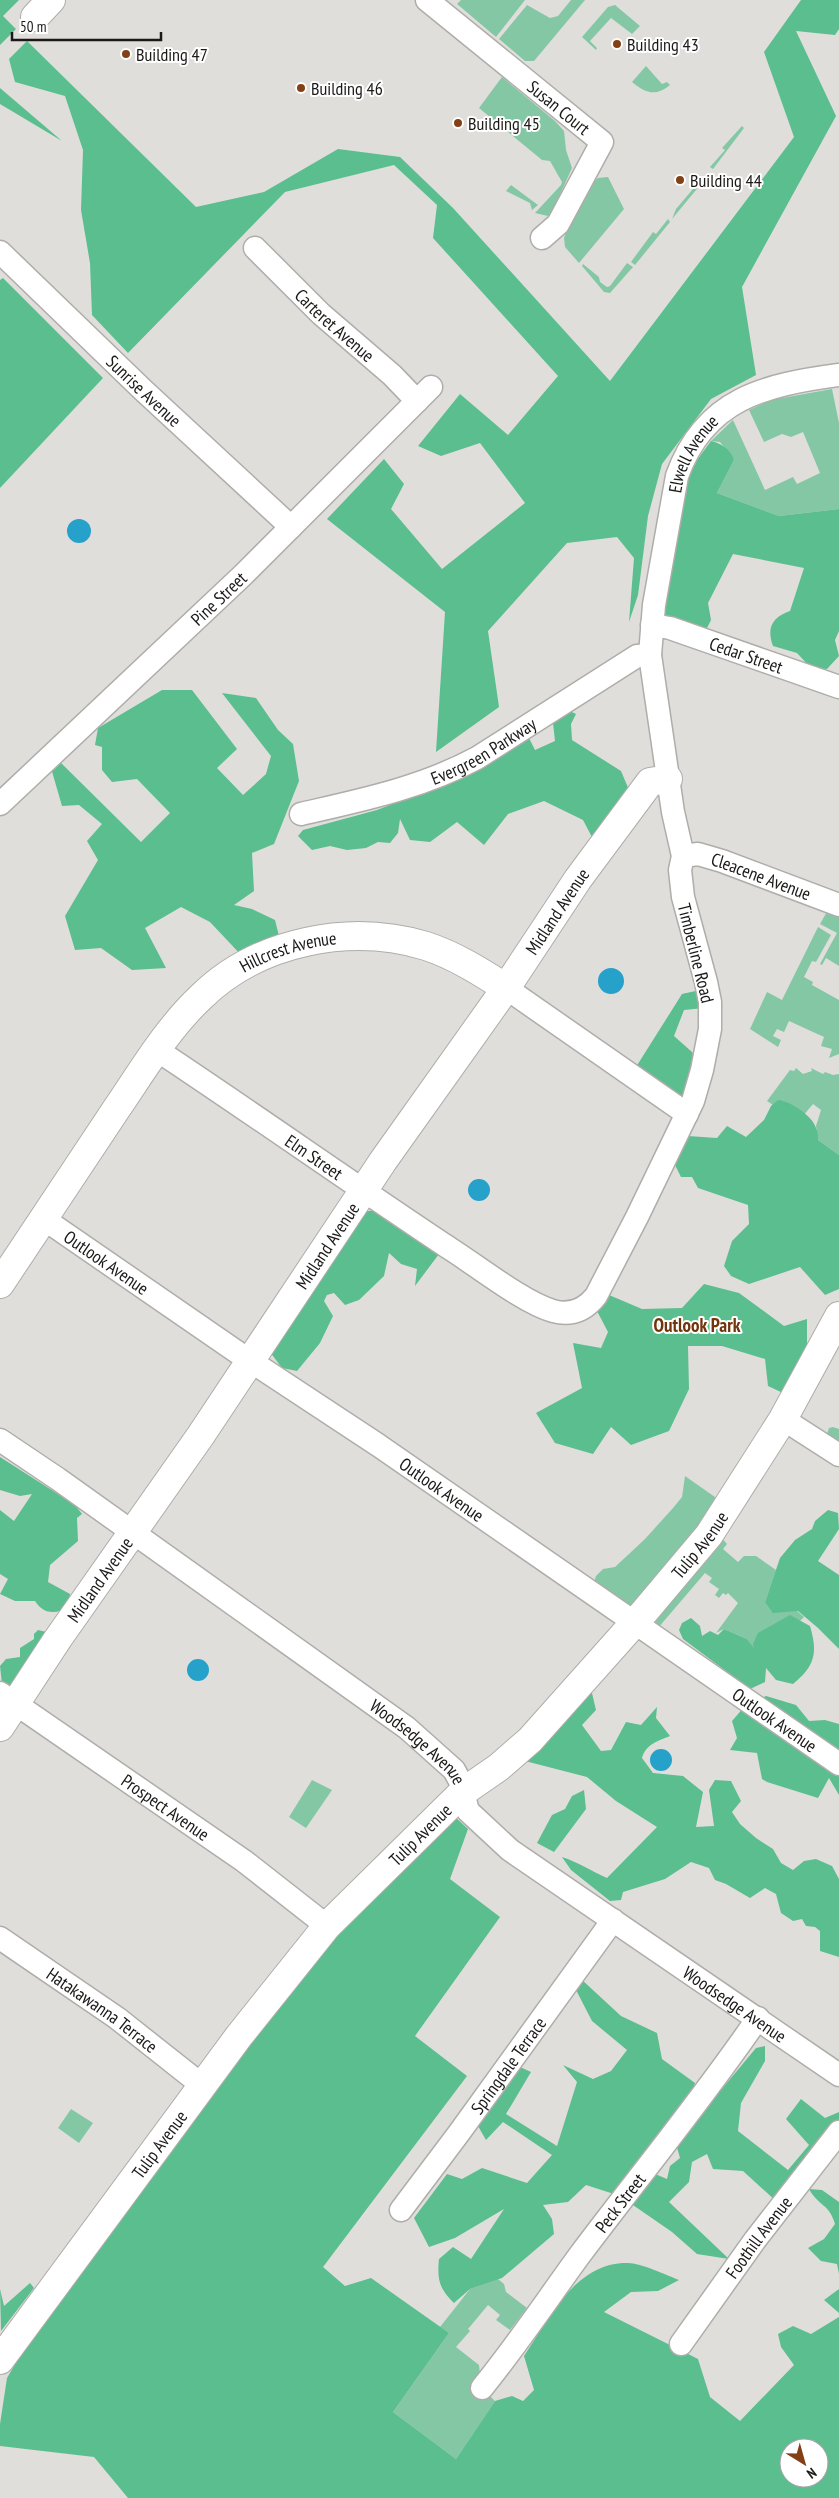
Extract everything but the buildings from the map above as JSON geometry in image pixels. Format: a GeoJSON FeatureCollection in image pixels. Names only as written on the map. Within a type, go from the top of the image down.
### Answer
{"type":"FeatureCollection","features":[{"type":"Feature","properties":{"kind":"street","name":"Susan Court"},"geometry":{"type":"LineString","coordinates":[[427,0],[602,142],[558,224],[542,238]]}},
{"type":"Feature","properties":{"kind":"street","name":"Carteret Avenue"},"geometry":{"type":"LineString","coordinates":[[255,248],[314,308],[392,375],[424,394]]}},
{"type":"Feature","properties":{"kind":"street","name":"Sunrise Avenue"},"geometry":{"type":"LineString","coordinates":[[0,252],[143,390],[291,527]]}},
{"type":"Feature","properties":{"kind":"street","name":"Elwell Avenue"},"geometry":{"type":"LineString","coordinates":[[652,625],[677,476],[682,462],[698,437],[724,410],[747,396],[772,386],[839,375]]}},
{"type":"Feature","properties":{"kind":"street","name":"Pine Street"},"geometry":{"type":"LineString","coordinates":[[0,804],[243,575],[424,394]]}},
{"type":"Feature","properties":{"kind":"street","name":"Timberline Road"},"geometry":{"type":"LineString","coordinates":[[577,1311],[587,1306],[596,1296],[687,1114],[702,1070],[709,1037],[710,1011],[705,977],[683,897],[680,870],[683,856],[668,779],[650,655],[652,625]]}},
{"type":"Feature","properties":{"kind":"street","name":"Cedar Street"},"geometry":{"type":"LineString","coordinates":[[652,625],[670,628],[839,687]]}},
{"type":"Feature","properties":{"kind":"street","name":"Evergreen Parkway"},"geometry":{"type":"LineString","coordinates":[[301,814],[401,790],[449,773],[477,758],[637,656],[650,655]]}},
{"type":"Feature","properties":{"kind":"street","name":"Midland Avenue"},"geometry":{"type":"LineString","coordinates":[[0,1727],[8,1698],[57,1640],[133,1533],[251,1361],[363,1191],[506,988],[553,915],[650,782],[668,779]]}},
{"type":"Feature","properties":{"kind":"street","name":"Cleacene Avenue"},"geometry":{"type":"LineString","coordinates":[[683,856],[698,854],[731,864],[839,905]]}},
{"type":"Feature","properties":{"kind":"street","name":"Hillcrest Avenue"},"geometry":{"type":"LineString","coordinates":[[0,1284],[181,1017],[214,985],[240,968],[268,954],[314,940],[365,937],[420,945],[462,962],[506,988],[687,1114]]}},
{"type":"Feature","properties":{"kind":"street","name":"Elm Street"},"geometry":{"type":"LineString","coordinates":[[157,1050],[301,1146],[363,1191],[542,1307],[564,1313],[577,1311]]}},
{"type":"Feature","properties":{"kind":"street","name":"Outlook Avenue"},"geometry":{"type":"LineString","coordinates":[[44,1219],[251,1361],[386,1450],[634,1624],[839,1764]]}},
{"type":"Feature","properties":{"kind":"street","name":"Tulip Avenue"},"geometry":{"type":"LineString","coordinates":[[0,2360],[239,2036],[328,1926],[463,1792],[499,1767],[530,1740],[634,1624],[709,1535],[783,1418],[839,1316]]}},
{"type":"Feature","properties":{"kind":"street"},"geometry":{"type":"LineString","coordinates":[[783,1418],[839,1455]]}},
{"type":"Feature","properties":{"kind":"street","name":"Woodsedge Avenue"},"geometry":{"type":"LineString","coordinates":[[0,1440],[407,1728],[454,1770],[468,1811],[497,1840],[839,2075]]}},
{"type":"Feature","properties":{"kind":"street","name":"Prospect Avenue"},"geometry":{"type":"LineString","coordinates":[[8,1698],[244,1861],[328,1926]]}},
{"type":"Feature","properties":{"kind":"street","name":"Springdale Terrace"},"geometry":{"type":"LineString","coordinates":[[401,2210],[460,2133],[614,1920]]}},
{"type":"Feature","properties":{"kind":"street","name":"Hatakawanna Terrace"},"geometry":{"type":"LineString","coordinates":[[0,1938],[117,2018],[203,2086]]}},
{"type":"Feature","properties":{"kind":"street","name":"Peck Street"},"geometry":{"type":"LineString","coordinates":[[482,2388],[507,2358],[579,2256],[718,2076],[758,2018]]}},
{"type":"Feature","properties":{"kind":"street","name":"Foothill Avenue"},"geometry":{"type":"LineString","coordinates":[[681,2344],[754,2240],[839,2132]]}},
{"type":"Feature","properties":{"kind":"green space"},"geometry":{"type":"Polygon","coordinates":[[[0,0],[19,0],[3,16],[16,29],[0,45],[0,0]]]}},
{"type":"Feature","properties":{"kind":"green space"},"geometry":{"type":"Polygon","coordinates":[[[461,0],[525,0],[496,37],[457,4],[461,0]]]}},
{"type":"Feature","properties":{"kind":"green space"},"geometry":{"type":"Polygon","coordinates":[[[571,0],[585,0],[534,61],[525,61],[499,39],[527,5],[550,18],[558,16],[571,0]]]}},
{"type":"Feature","properties":{"kind":"green space"},"geometry":{"type":"Polygon","coordinates":[[[801,0],[839,0],[839,29],[835,35],[796,31],[836,116],[742,287],[756,375],[711,399],[662,464],[648,516],[638,595],[629,622],[634,558],[617,537],[567,543],[488,631],[499,707],[436,752],[445,612],[327,519],[384,459],[404,484],[391,509],[442,569],[525,503],[480,443],[441,456],[418,446],[460,394],[508,435],[558,376],[433,238],[437,205],[394,165],[285,192],[128,353],[92,315],[90,263],[81,210],[83,150],[65,96],[15,82],[9,59],[27,41],[196,207],[264,192],[338,149],[400,157],[453,208],[610,381],[794,137],[764,52],[801,0]]]}},
{"type":"Feature","properties":{"kind":"green space"},"geometry":{"type":"Polygon","coordinates":[[[615,5],[640,26],[632,34],[611,18],[590,41],[597,48],[596,50],[582,37],[608,7],[615,5]]]}},
{"type":"Feature","properties":{"kind":"green space"},"geometry":{"type":"Polygon","coordinates":[[[646,66],[662,84],[667,82],[670,85],[660,91],[651,92],[641,89],[632,82],[646,66]]]}},
{"type":"Feature","properties":{"kind":"green space"},"geometry":{"type":"Polygon","coordinates":[[[502,77],[555,121],[564,131],[566,150],[572,168],[552,212],[548,216],[535,213],[562,182],[550,161],[542,160],[479,108],[502,77]]]}},
{"type":"Feature","properties":{"kind":"green space"},"geometry":{"type":"Polygon","coordinates":[[[0,88],[62,141],[0,104],[0,88]]]}},
{"type":"Feature","properties":{"kind":"green space"},"geometry":{"type":"Polygon","coordinates":[[[742,126],[744,128],[713,169],[710,167],[725,150],[722,148],[742,126]]]}},
{"type":"Feature","properties":{"kind":"green space"},"geometry":{"type":"Polygon","coordinates":[[[704,176],[706,178],[672,219],[676,209],[704,176]]]}},
{"type":"Feature","properties":{"kind":"green space"},"geometry":{"type":"Polygon","coordinates":[[[608,177],[624,209],[579,263],[565,247],[564,238],[570,222],[592,183],[598,178],[608,177]]]}},
{"type":"Feature","properties":{"kind":"green space"},"geometry":{"type":"Polygon","coordinates":[[[511,185],[538,205],[532,210],[530,203],[506,191],[511,185]]]}},
{"type":"Feature","properties":{"kind":"green space"},"geometry":{"type":"Polygon","coordinates":[[[668,219],[670,222],[635,265],[631,262],[653,232],[656,234],[668,219]]]}},
{"type":"Feature","properties":{"kind":"green space"},"geometry":{"type":"Polygon","coordinates":[[[627,263],[633,267],[610,293],[604,292],[582,266],[583,264],[599,277],[600,282],[607,287],[610,286],[627,263]]]}},
{"type":"Feature","properties":{"kind":"green space"},"geometry":{"type":"Polygon","coordinates":[[[3,278],[103,378],[0,488],[0,280],[3,278]]]}},
{"type":"Feature","properties":{"kind":"green space"},"geometry":{"type":"Polygon","coordinates":[[[832,389],[839,423],[839,509],[779,516],[717,493],[734,460],[720,442],[711,441],[733,420],[765,490],[793,477],[797,484],[820,473],[803,432],[791,437],[782,434],[764,442],[749,410],[771,400],[832,389]]]}},
{"type":"Feature","properties":{"kind":"green space"},"geometry":{"type":"Polygon","coordinates":[[[711,441],[725,448],[731,453],[734,460],[717,493],[779,516],[839,509],[839,631],[835,640],[839,656],[827,669],[811,668],[797,653],[773,646],[771,639],[772,624],[779,616],[790,611],[804,568],[733,554],[708,603],[711,620],[705,632],[661,618],[687,482],[697,460],[711,441]]]}},
{"type":"Feature","properties":{"kind":"green space"},"geometry":{"type":"Polygon","coordinates":[[[162,690],[192,690],[237,749],[217,768],[243,795],[266,774],[271,756],[222,693],[256,698],[278,730],[293,744],[299,781],[274,844],[252,853],[254,891],[234,905],[252,909],[275,920],[280,940],[243,957],[210,922],[181,907],[145,928],[166,968],[132,970],[101,948],[75,950],[65,916],[98,860],[87,841],[102,824],[79,805],[62,806],[51,768],[59,761],[141,842],[170,813],[137,779],[112,782],[102,770],[102,747],[95,745],[98,728],[162,690]]]}},
{"type":"Feature","properties":{"kind":"green space"},"geometry":{"type":"Polygon","coordinates":[[[570,711],[576,714],[571,724],[572,740],[621,771],[629,790],[594,841],[583,820],[544,801],[508,814],[484,845],[457,822],[430,842],[410,840],[400,819],[398,833],[390,843],[378,842],[366,848],[347,850],[330,846],[312,850],[298,836],[303,830],[377,810],[468,775],[529,738],[535,750],[555,741],[553,723],[570,711]]]}},
{"type":"Feature","properties":{"kind":"green space"},"geometry":{"type":"Polygon","coordinates":[[[829,908],[839,912],[839,966],[826,958],[822,965],[820,964],[837,933],[820,924],[829,908]]]}},
{"type":"Feature","properties":{"kind":"green space"},"geometry":{"type":"Polygon","coordinates":[[[818,927],[831,935],[816,962],[812,961],[804,977],[813,982],[812,985],[839,1000],[839,1054],[829,1058],[832,1049],[821,1046],[824,1037],[789,1021],[784,1032],[777,1029],[773,1036],[781,1040],[778,1047],[750,1029],[767,992],[782,1000],[818,927]]]}},
{"type":"Feature","properties":{"kind":"green space"},"geometry":{"type":"Polygon","coordinates":[[[700,990],[704,1008],[684,1010],[674,1036],[692,1052],[697,1063],[682,1100],[636,1067],[682,994],[700,990]]]}},
{"type":"Feature","properties":{"kind":"green space"},"geometry":{"type":"Polygon","coordinates":[[[796,1068],[803,1074],[812,1071],[811,1068],[823,1074],[825,1072],[833,1075],[839,1074],[839,1155],[818,1140],[816,1126],[821,1110],[813,1104],[798,1122],[767,1101],[790,1070],[794,1071],[796,1068]]]}},
{"type":"Feature","properties":{"kind":"green space"},"geometry":{"type":"Polygon","coordinates":[[[778,1100],[789,1103],[806,1114],[814,1123],[818,1140],[839,1155],[839,1289],[825,1295],[800,1267],[749,1284],[731,1276],[724,1266],[732,1241],[749,1224],[748,1205],[698,1188],[692,1177],[681,1177],[674,1163],[688,1136],[717,1138],[727,1126],[746,1137],[764,1120],[771,1106],[778,1100]]]}},
{"type":"Feature","properties":{"kind":"green space"},"geometry":{"type":"Polygon","coordinates":[[[375,1210],[439,1254],[415,1286],[417,1269],[401,1264],[389,1253],[384,1276],[359,1300],[345,1305],[334,1293],[327,1295],[324,1301],[333,1316],[320,1343],[297,1371],[282,1368],[270,1352],[363,1212],[375,1210]]]}},
{"type":"Feature","properties":{"kind":"green space"},"geometry":{"type":"Polygon","coordinates":[[[704,1284],[739,1293],[784,1326],[807,1319],[807,1359],[783,1393],[768,1386],[765,1359],[722,1346],[688,1346],[689,1389],[669,1431],[631,1445],[611,1427],[593,1454],[555,1443],[536,1413],[582,1388],[573,1343],[601,1348],[608,1332],[597,1311],[605,1304],[609,1295],[642,1309],[682,1308],[704,1284]]]}},
{"type":"Feature","properties":{"kind":"green space"},"geometry":{"type":"Polygon","coordinates":[[[829,1428],[839,1429],[839,1445],[827,1434],[829,1428]]]}},
{"type":"Feature","properties":{"kind":"green space"},"geometry":{"type":"Polygon","coordinates":[[[0,1457],[75,1505],[82,1514],[77,1518],[78,1541],[50,1565],[48,1582],[70,1594],[69,1609],[50,1612],[42,1609],[35,1601],[15,1601],[0,1594],[8,1579],[0,1574],[0,1510],[14,1521],[32,1494],[20,1496],[0,1490],[0,1457]]]}},
{"type":"Feature","properties":{"kind":"green space"},"geometry":{"type":"Polygon","coordinates":[[[685,1476],[722,1502],[636,1605],[628,1606],[594,1582],[596,1576],[603,1569],[615,1567],[645,1539],[673,1508],[682,1497],[685,1476]]]}},
{"type":"Feature","properties":{"kind":"green space"},"geometry":{"type":"Polygon","coordinates":[[[828,1510],[838,1513],[839,1529],[818,1561],[839,1575],[839,1649],[798,1611],[773,1613],[765,1602],[780,1558],[795,1540],[812,1529],[815,1521],[828,1510]]]}},
{"type":"Feature","properties":{"kind":"green space"},"geometry":{"type":"Polygon","coordinates":[[[720,1536],[727,1544],[723,1549],[738,1562],[744,1556],[756,1556],[776,1570],[765,1602],[797,1611],[804,1617],[800,1621],[789,1616],[755,1650],[747,1639],[724,1629],[716,1633],[738,1603],[728,1593],[726,1595],[723,1593],[719,1598],[715,1595],[719,1589],[709,1582],[712,1578],[705,1573],[658,1628],[654,1618],[720,1536]]]}},
{"type":"Feature","properties":{"kind":"green space"},"geometry":{"type":"Polygon","coordinates":[[[790,1615],[810,1626],[814,1644],[813,1658],[810,1665],[793,1684],[776,1680],[766,1668],[765,1682],[750,1689],[683,1639],[679,1630],[682,1623],[691,1618],[700,1626],[702,1636],[710,1631],[718,1635],[724,1629],[747,1639],[754,1648],[753,1644],[758,1633],[790,1615]]]}},
{"type":"Feature","properties":{"kind":"green space"},"geometry":{"type":"Polygon","coordinates":[[[38,1630],[51,1633],[19,1691],[2,1684],[0,1666],[6,1659],[20,1657],[20,1648],[34,1639],[34,1634],[38,1630]]]}},
{"type":"Feature","properties":{"kind":"green space"},"geometry":{"type":"Polygon","coordinates":[[[591,1689],[596,1710],[582,1725],[601,1751],[611,1750],[626,1722],[641,1725],[657,1707],[656,1718],[670,1736],[649,1746],[642,1758],[653,1773],[683,1776],[703,1792],[696,1827],[714,1826],[709,1790],[715,1780],[731,1781],[741,1801],[732,1812],[740,1824],[773,1849],[781,1863],[793,1870],[804,1861],[816,1859],[832,1866],[839,1879],[839,1957],[820,1951],[820,1931],[815,1927],[806,1926],[802,1919],[793,1921],[781,1913],[776,1894],[765,1888],[750,1898],[715,1880],[709,1868],[691,1862],[665,1879],[623,1892],[621,1900],[610,1901],[571,1870],[562,1857],[607,1878],[657,1827],[616,1801],[587,1777],[525,1761],[591,1689]]]}},
{"type":"Feature","properties":{"kind":"green space"},"geometry":{"type":"Polygon","coordinates":[[[766,1696],[796,1705],[809,1721],[825,1720],[839,1724],[839,1795],[829,1778],[818,1798],[767,1782],[762,1779],[757,1753],[730,1750],[737,1738],[732,1721],[745,1706],[766,1696]]]}},
{"type":"Feature","properties":{"kind":"green space"},"geometry":{"type":"Polygon","coordinates":[[[312,1780],[332,1790],[306,1828],[289,1817],[312,1780]]]}},
{"type":"Feature","properties":{"kind":"green space"},"geometry":{"type":"Polygon","coordinates":[[[584,1790],[586,1809],[554,1852],[537,1843],[552,1815],[565,1809],[572,1796],[584,1790]]]}},
{"type":"Feature","properties":{"kind":"green space"},"geometry":{"type":"Polygon","coordinates":[[[455,1817],[468,1829],[450,1879],[500,1917],[415,2036],[467,2076],[323,2267],[345,2286],[371,2278],[449,2333],[393,2412],[456,2459],[495,2401],[512,2396],[523,2401],[534,2390],[524,2356],[566,2295],[578,2282],[593,2272],[609,2265],[628,2263],[646,2267],[679,2280],[658,2291],[631,2292],[604,2312],[698,2359],[710,2397],[740,2421],[794,2365],[781,2347],[778,2334],[793,2326],[811,2334],[839,2317],[839,2498],[128,2498],[94,2457],[0,2446],[0,2424],[7,2378],[29,2340],[244,2052],[350,1917],[455,1817]]]}},
{"type":"Feature","properties":{"kind":"green space"},"geometry":{"type":"Polygon","coordinates":[[[581,1979],[621,2016],[657,2033],[662,2059],[695,2083],[687,2106],[614,2194],[586,2185],[568,2202],[543,2205],[552,2219],[554,2234],[502,2278],[470,2289],[454,2303],[445,2293],[440,2283],[438,2273],[439,2259],[453,2247],[471,2259],[504,2209],[455,2238],[429,2247],[414,2218],[447,2174],[462,2179],[482,2168],[527,2183],[552,2155],[503,2122],[486,2140],[478,2126],[520,2067],[531,2072],[506,2114],[557,2146],[577,2082],[563,2065],[593,2079],[611,2071],[627,2050],[592,2021],[575,1988],[581,1979]]]}},
{"type":"Feature","properties":{"kind":"green space"},"geometry":{"type":"Polygon","coordinates":[[[765,2046],[765,2061],[741,2103],[738,2131],[788,2170],[809,2145],[786,2119],[801,2099],[825,2118],[839,2112],[839,2121],[777,2202],[743,2171],[713,2169],[707,2154],[692,2162],[689,2182],[669,2202],[729,2259],[697,2254],[672,2232],[630,2203],[653,2173],[667,2179],[670,2166],[680,2158],[676,2144],[756,2048],[765,2046]]]}},
{"type":"Feature","properties":{"kind":"green space"},"geometry":{"type":"Polygon","coordinates":[[[71,2109],[93,2123],[79,2143],[58,2128],[71,2109]]]}},
{"type":"Feature","properties":{"kind":"green space"},"geometry":{"type":"Polygon","coordinates":[[[809,2189],[822,2190],[839,2202],[839,2274],[837,2264],[821,2261],[808,2248],[824,2239],[835,2224],[830,2212],[816,2199],[809,2189]]]}},
{"type":"Feature","properties":{"kind":"green space"},"geometry":{"type":"Polygon","coordinates":[[[498,2279],[504,2284],[506,2292],[527,2308],[510,2330],[496,2320],[500,2315],[488,2305],[456,2347],[479,2365],[480,2374],[474,2381],[495,2401],[456,2459],[393,2412],[449,2333],[440,2327],[470,2289],[498,2279]]]}},
{"type":"Feature","properties":{"kind":"green space"},"geometry":{"type":"Polygon","coordinates":[[[30,2283],[34,2288],[1,2331],[0,2289],[4,2306],[30,2283]]]}},
{"type":"Feature","properties":{"kind":"green space"},"geometry":{"type":"Polygon","coordinates":[[[839,2289],[839,2313],[824,2300],[839,2289]]]}},
{"type":"Feature","properties":{"kind":"water"},"geometry":{"type":"Polygon","coordinates":[[[79,519],[88,522],[91,531],[88,540],[79,543],[70,540],[67,531],[70,522],[79,519]]]}},
{"type":"Feature","properties":{"kind":"water"},"geometry":{"type":"Polygon","coordinates":[[[611,968],[620,972],[624,981],[620,990],[611,994],[602,990],[598,981],[602,972],[611,968]]]}},
{"type":"Feature","properties":{"kind":"water"},"geometry":{"type":"Polygon","coordinates":[[[479,1179],[487,1182],[490,1190],[487,1198],[479,1201],[471,1198],[468,1190],[471,1182],[479,1179]]]}},
{"type":"Feature","properties":{"kind":"water"},"geometry":{"type":"Polygon","coordinates":[[[198,1659],[206,1662],[209,1670],[206,1678],[198,1681],[190,1678],[187,1670],[190,1662],[198,1659]]]}},
{"type":"Feature","properties":{"kind":"water"},"geometry":{"type":"Polygon","coordinates":[[[661,1749],[669,1752],[672,1760],[669,1768],[661,1771],[653,1768],[650,1760],[653,1752],[661,1749]]]}},
{"type":"Feature","properties":{"kind":"place","name":"Building 43"},"geometry":{"type":"Point","coordinates":[617,44]}},
{"type":"Feature","properties":{"kind":"place","name":"Building 47"},"geometry":{"type":"Point","coordinates":[126,54]}},
{"type":"Feature","properties":{"kind":"place","name":"Building 46"},"geometry":{"type":"Point","coordinates":[301,88]}},
{"type":"Feature","properties":{"kind":"place","name":"Building 45"},"geometry":{"type":"Point","coordinates":[458,123]}},
{"type":"Feature","properties":{"kind":"place","name":"Building 44"},"geometry":{"type":"Point","coordinates":[680,180]}},
{"type":"Feature","properties":{"kind":"district","name":"Outlook Park"},"geometry":{"type":"Point","coordinates":[697,1325]}}]}
